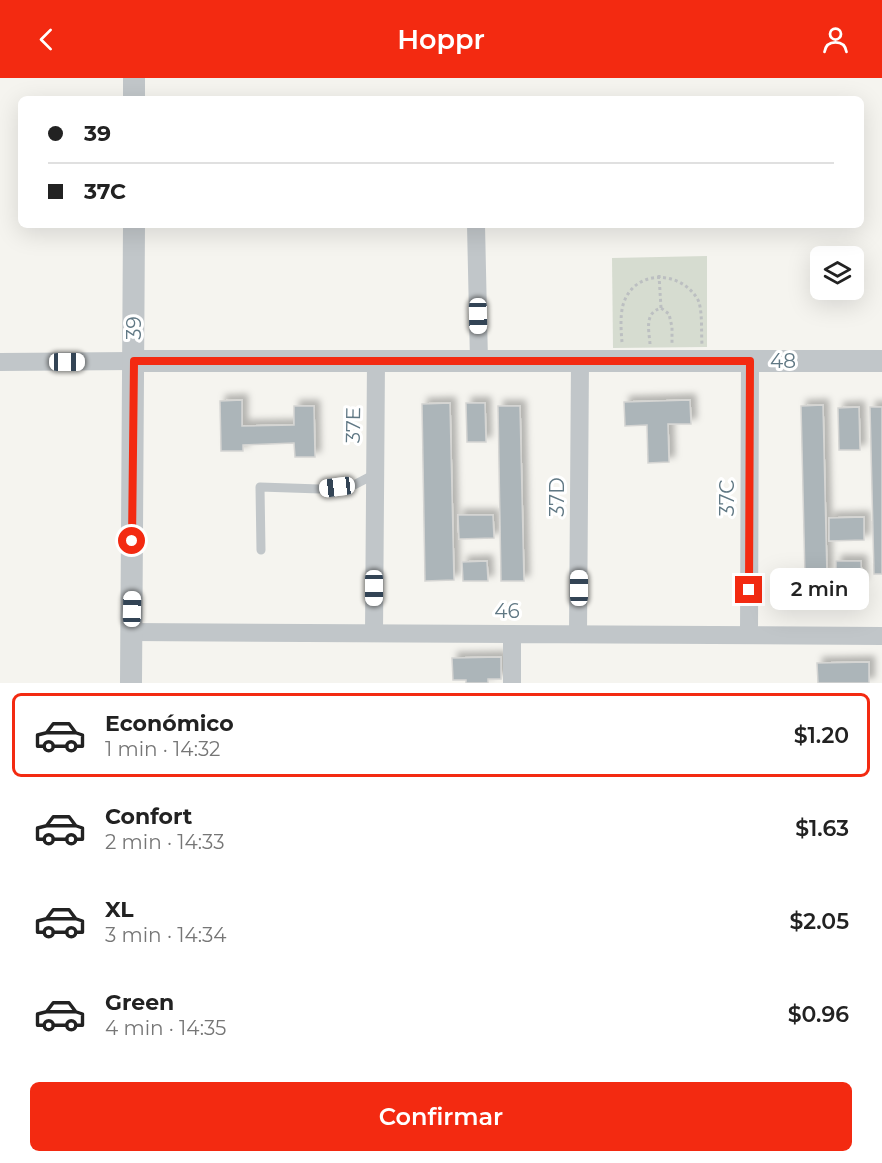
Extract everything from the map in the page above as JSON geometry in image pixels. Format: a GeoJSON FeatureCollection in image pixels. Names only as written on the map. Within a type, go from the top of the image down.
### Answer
{"type":"FeatureCollection","features":[{"type":"Feature","properties":{"kind":"street"},"geometry":{"type":"LineString","coordinates":[[134,78],[134,96]]}},
{"type":"Feature","properties":{"kind":"street","name":"39"},"geometry":{"type":"LineString","coordinates":[[131,683],[134,228]]}},
{"type":"Feature","properties":{"kind":"street"},"geometry":{"type":"LineString","coordinates":[[476,228],[479,361]]}},
{"type":"Feature","properties":{"kind":"street","name":"37E"},"geometry":{"type":"LineString","coordinates":[[374,633],[376,361]]}},
{"type":"Feature","properties":{"kind":"street","name":"37D"},"geometry":{"type":"LineString","coordinates":[[578,634],[580,361]]}},
{"type":"Feature","properties":{"kind":"street","name":"37C"},"geometry":{"type":"LineString","coordinates":[[749,635],[750,361]]}},
{"type":"Feature","properties":{"kind":"street","name":"48"},"geometry":{"type":"LineString","coordinates":[[0,362],[882,361]]}},
{"type":"Feature","properties":{"kind":"street","name":"46"},"geometry":{"type":"LineString","coordinates":[[131,632],[882,636]]}},
{"type":"Feature","properties":{"kind":"street"},"geometry":{"type":"LineString","coordinates":[[512,634],[512,683]]}},
{"type":"Feature","properties":{"kind":"lane"},"geometry":{"type":"LineString","coordinates":[[261,550],[260,487],[320,489],[354,485],[375,474]]}},
{"type":"Feature","properties":{"kind":"path"},"geometry":{"type":"LineString","coordinates":[[659,275],[661,308],[669,314],[672,327],[661,361]]}},
{"type":"Feature","properties":{"kind":"path"},"geometry":{"type":"LineString","coordinates":[[623,361],[621,328],[623,304],[636,283],[659,275],[680,282],[698,298],[702,361]]}},
{"type":"Feature","properties":{"kind":"path"},"geometry":{"type":"LineString","coordinates":[[661,308],[654,310],[648,320],[661,361]]}},
{"type":"Feature","properties":{"kind":"shaded area"},"geometry":{"type":"Polygon","coordinates":[[[707,256],[707,347],[613,348],[612,258],[707,256]]]}},
{"type":"Feature","properties":{"kind":"building"},"geometry":{"type":"Polygon","coordinates":[[[242,400],[242,426],[294,425],[294,406],[314,406],[315,457],[295,457],[294,443],[243,445],[243,451],[221,451],[220,401],[242,400]]]}},
{"type":"Feature","properties":{"kind":"building"},"geometry":{"type":"Polygon","coordinates":[[[690,400],[691,424],[668,424],[669,462],[648,463],[647,425],[625,426],[624,402],[690,400]]]}},
{"type":"Feature","properties":{"kind":"building"},"geometry":{"type":"Polygon","coordinates":[[[450,403],[454,580],[425,581],[422,404],[450,403]]]}},
{"type":"Feature","properties":{"kind":"building"},"geometry":{"type":"Polygon","coordinates":[[[466,403],[485,403],[486,442],[467,442],[466,403]]]}},
{"type":"Feature","properties":{"kind":"building"},"geometry":{"type":"Polygon","coordinates":[[[823,405],[827,576],[805,577],[801,406],[823,405]]]}},
{"type":"Feature","properties":{"kind":"building"},"geometry":{"type":"Polygon","coordinates":[[[498,406],[520,406],[524,581],[501,581],[498,406]]]}},
{"type":"Feature","properties":{"kind":"building"},"geometry":{"type":"Polygon","coordinates":[[[859,407],[860,450],[839,450],[838,408],[859,407]]]}},
{"type":"Feature","properties":{"kind":"building"},"geometry":{"type":"Polygon","coordinates":[[[870,407],[882,407],[882,574],[874,574],[870,407]]]}},
{"type":"Feature","properties":{"kind":"building"},"geometry":{"type":"Polygon","coordinates":[[[458,515],[493,515],[494,538],[459,539],[458,515]]]}},
{"type":"Feature","properties":{"kind":"building"},"geometry":{"type":"Polygon","coordinates":[[[864,517],[864,540],[829,541],[829,518],[864,517]]]}},
{"type":"Feature","properties":{"kind":"building"},"geometry":{"type":"Polygon","coordinates":[[[487,561],[488,581],[463,581],[462,562],[487,561]]]}},
{"type":"Feature","properties":{"kind":"building"},"geometry":{"type":"Polygon","coordinates":[[[836,561],[861,561],[862,583],[836,584],[836,561]]]}},
{"type":"Feature","properties":{"kind":"building"},"geometry":{"type":"Polygon","coordinates":[[[501,657],[501,679],[488,679],[488,683],[466,683],[466,680],[453,680],[452,658],[501,657]]]}},
{"type":"Feature","properties":{"kind":"building"},"geometry":{"type":"Polygon","coordinates":[[[869,662],[869,683],[818,683],[817,663],[869,662]]]}},
{"type":"Feature","properties":{"kind":"route"},"geometry":{"type":"LineString","coordinates":[[132,541],[134,361],[750,361],[749,590]]}}]}
